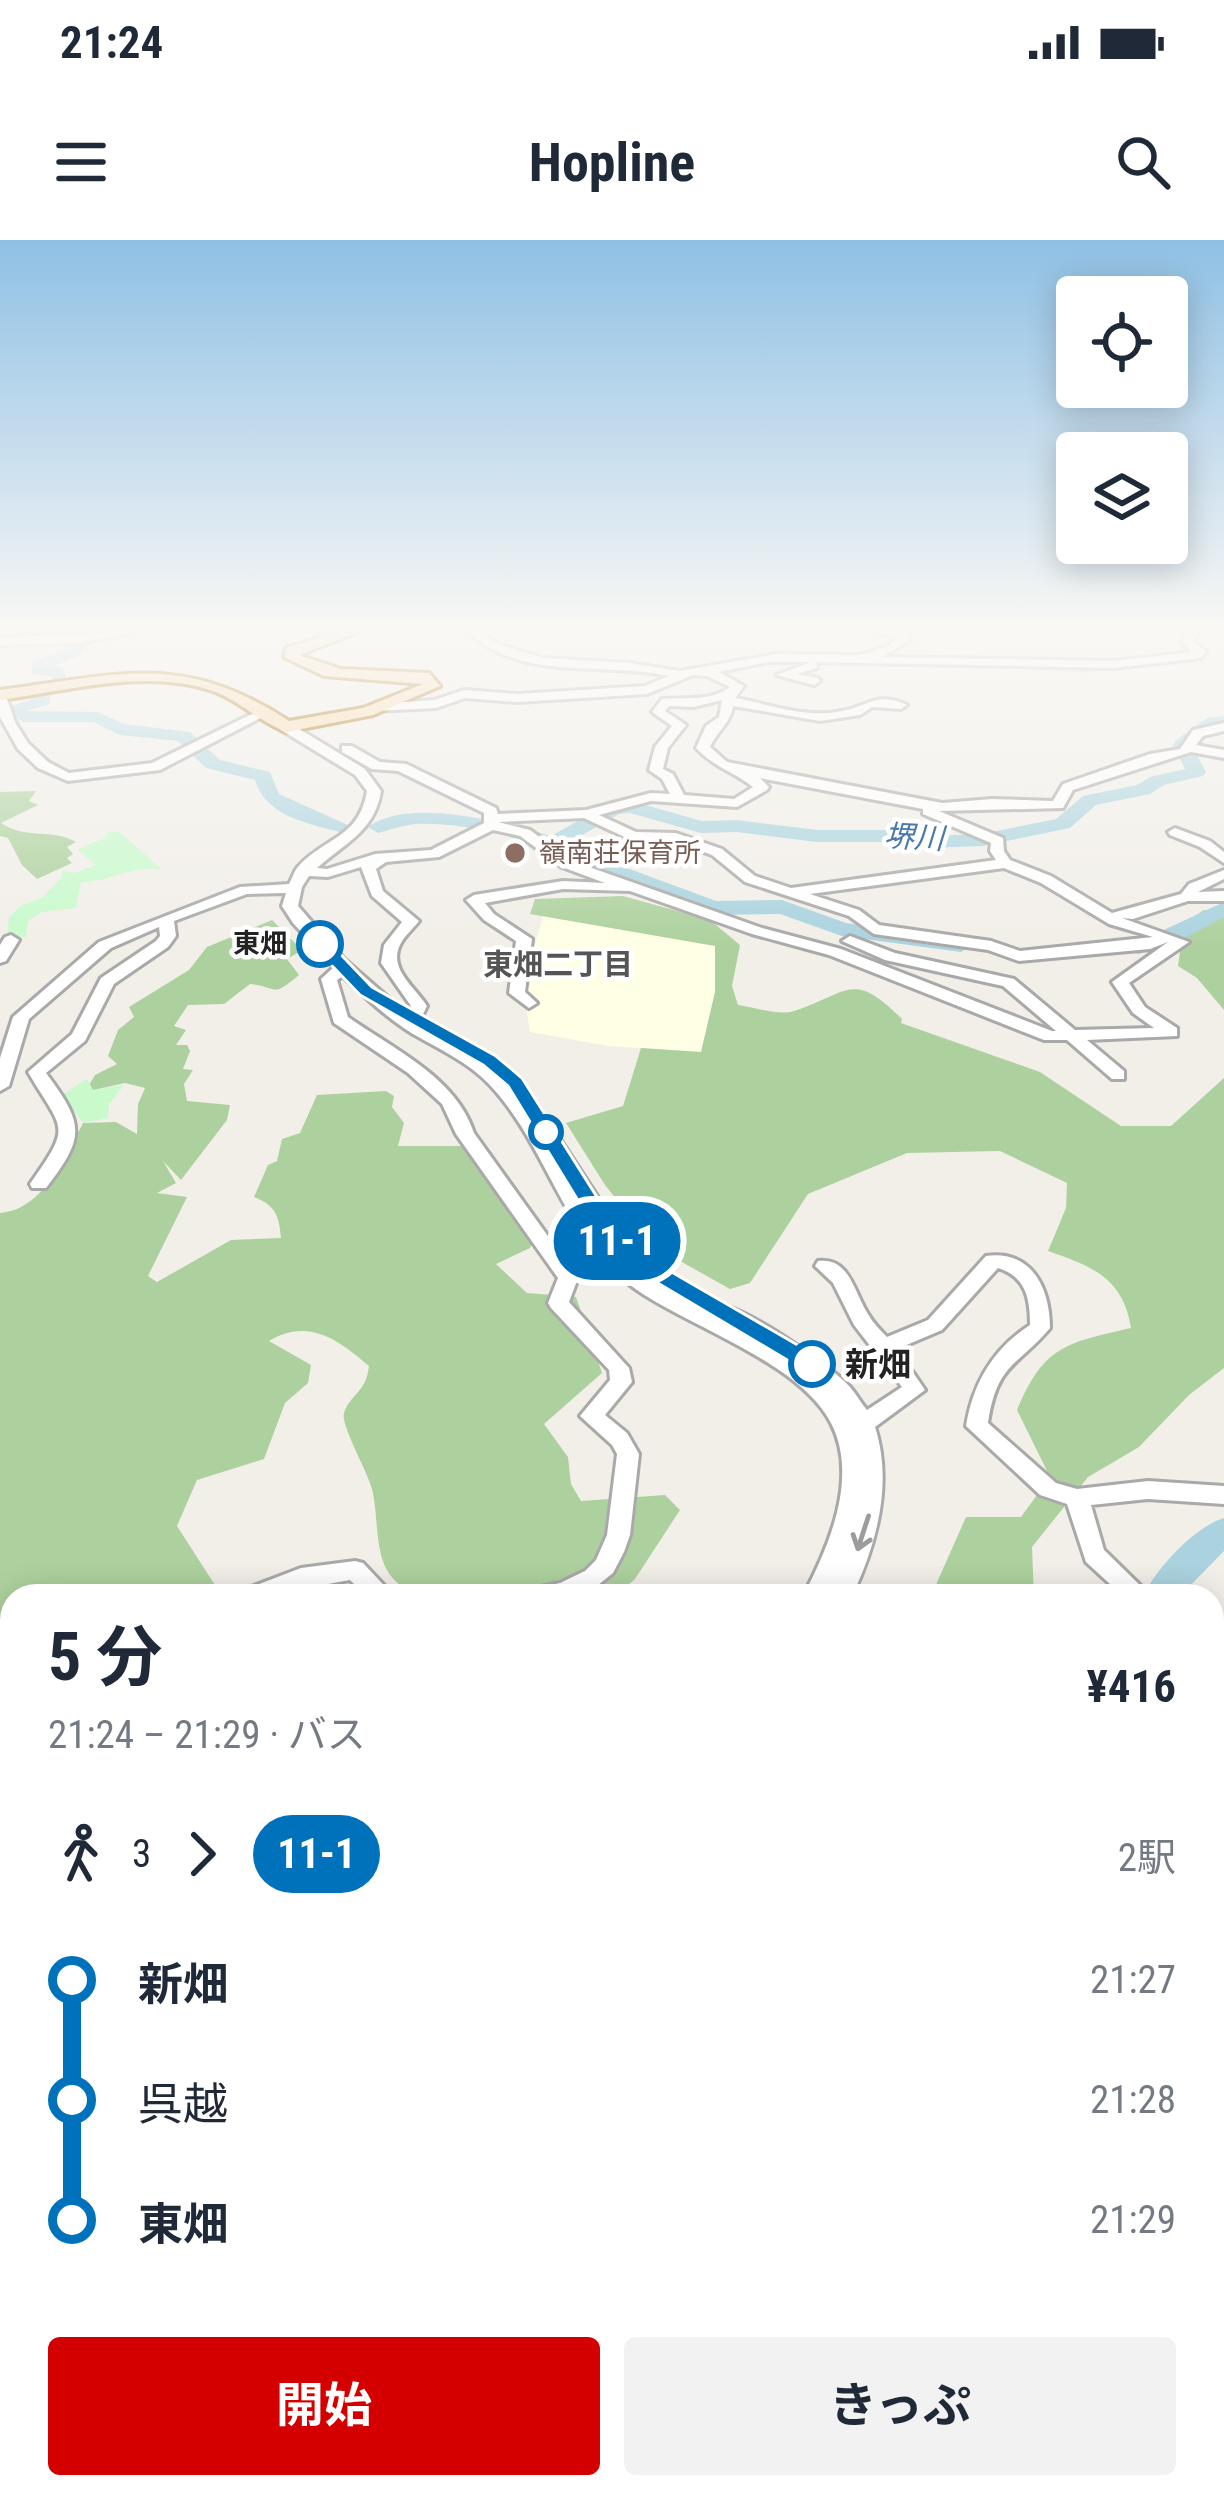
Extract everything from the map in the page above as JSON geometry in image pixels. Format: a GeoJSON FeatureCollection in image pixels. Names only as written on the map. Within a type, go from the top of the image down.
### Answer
{"type":"FeatureCollection","features":[{"type":"Feature","properties":{"kind":"street"},"geometry":{"type":"LineString","coordinates":[[16,736],[22,746],[68,777],[155,767],[217,736]]}},
{"type":"Feature","properties":{"kind":"street"},"geometry":{"type":"LineString","coordinates":[[302,736],[360,772],[374,791],[375,802],[363,824],[297,880],[290,906],[298,920],[366,991],[494,1079],[592,1235],[621,1268],[789,1365],[828,1402],[845,1429],[854,1460],[854,1491],[833,1564],[822,1584]]}},
{"type":"Feature","properties":{"kind":"street"},"geometry":{"type":"LineString","coordinates":[[672,736],[656,761],[656,770],[668,777],[679,800]]}},
{"type":"Feature","properties":{"kind":"street"},"geometry":{"type":"LineString","coordinates":[[708,736],[704,748],[722,765],[736,770],[913,803],[1058,805],[1068,787],[1191,748],[1224,754]]}},
{"type":"Feature","properties":{"kind":"street"},"geometry":{"type":"LineString","coordinates":[[1191,748],[1196,736]]}},
{"type":"Feature","properties":{"kind":"street"},"geometry":{"type":"LineString","coordinates":[[313,743],[330,741],[377,766],[401,767],[525,833],[567,864],[757,931],[1008,982],[1118,1075]]}},
{"type":"Feature","properties":{"kind":"street"},"geometry":{"type":"LineString","coordinates":[[414,1016],[419,1006],[389,969],[388,960],[392,945],[411,921],[392,911],[367,875],[374,862],[447,850],[493,820],[586,814],[635,798],[737,803],[762,787],[736,770]]}},
{"type":"Feature","properties":{"kind":"street"},"geometry":{"type":"LineString","coordinates":[[913,803],[972,832],[989,835],[998,841],[997,851],[1005,863]]}},
{"type":"Feature","properties":{"kind":"street"},"geometry":{"type":"LineString","coordinates":[[586,814],[634,836],[676,837],[717,851],[750,879],[854,913],[874,929],[991,946],[1019,956],[1150,944],[1169,937]]}},
{"type":"Feature","properties":{"kind":"street"},"geometry":{"type":"LineString","coordinates":[[1174,832],[1205,844],[1224,859]]}},
{"type":"Feature","properties":{"kind":"street"},"geometry":{"type":"LineString","coordinates":[[0,1086],[21,1017],[105,945],[245,890],[374,858],[404,856]]}},
{"type":"Feature","properties":{"kind":"street"},"geometry":{"type":"LineString","coordinates":[[795,892],[1005,863],[1034,871],[1113,920],[1169,937],[1182,946],[1120,982],[1139,1010],[1171,1032],[1050,1036],[976,1011],[843,946]]}},
{"type":"Feature","properties":{"kind":"street"},"geometry":{"type":"LineString","coordinates":[[1187,897],[1194,887],[1224,874]]}},
{"type":"Feature","properties":{"kind":"street"},"geometry":{"type":"LineString","coordinates":[[529,1003],[517,993],[524,938],[489,916],[474,900],[563,885],[605,891],[639,887]]}},
{"type":"Feature","properties":{"kind":"street"},"geometry":{"type":"LineString","coordinates":[[1095,907],[1133,914],[1187,897],[1224,896]]}},
{"type":"Feature","properties":{"kind":"street"},"geometry":{"type":"LineString","coordinates":[[39,1184],[68,1145],[71,1126],[67,1111],[48,1084],[38,1079],[38,1072],[58,1050],[79,1037],[107,981],[162,944],[170,924],[166,919]]}},
{"type":"Feature","properties":{"kind":"street"},"geometry":{"type":"LineString","coordinates":[[843,946],[874,929]]}},
{"type":"Feature","properties":{"kind":"street"},"geometry":{"type":"LineString","coordinates":[[0,958],[11,940]]}},
{"type":"Feature","properties":{"kind":"street"},"geometry":{"type":"LineString","coordinates":[[343,968],[329,980],[340,1019],[411,1066],[450,1102],[464,1121],[465,1134],[568,1278],[558,1303],[619,1368],[621,1382],[592,1416],[622,1441],[628,1453],[621,1492],[625,1511],[600,1576],[586,1584]]}},
{"type":"Feature","properties":{"kind":"street"},"geometry":{"type":"LineString","coordinates":[[366,991],[490,1060],[515,1082],[601,1220],[636,1261],[812,1364],[832,1381],[864,1424],[877,1474],[874,1498],[844,1584]]}},
{"type":"Feature","properties":{"kind":"street"},"geometry":{"type":"LineString","coordinates":[[0,1014],[21,1017]]}},
{"type":"Feature","properties":{"kind":"street"},"geometry":{"type":"LineString","coordinates":[[886,1346],[935,1325],[993,1261],[1010,1262],[1028,1274],[1041,1295],[1040,1328],[1018,1341],[990,1374],[977,1426],[1048,1489],[1077,1498],[1148,1490],[1224,1495]]}},
{"type":"Feature","properties":{"kind":"street"},"geometry":{"type":"LineString","coordinates":[[825,1266],[844,1277],[860,1318],[886,1346],[914,1390],[864,1424]]}},
{"type":"Feature","properties":{"kind":"street"},"geometry":{"type":"LineString","coordinates":[[1077,1498],[1094,1555],[1126,1584]]}},
{"type":"Feature","properties":{"kind":"street"},"geometry":{"type":"LineString","coordinates":[[306,1584],[355,1570],[370,1584]]}},
{"type":"Feature","properties":{"kind":"shaded area"},"geometry":{"type":"Polygon","coordinates":[[[543,916],[715,945],[715,992],[701,1052],[609,1046],[530,1032],[523,988],[543,916]]]}},
{"type":"Feature","properties":{"kind":"green space"},"geometry":{"type":"Polygon","coordinates":[[[36,791],[29,801],[38,805],[1,823],[76,842],[67,847],[73,854],[67,858],[72,863],[37,879],[22,865],[8,838],[0,836],[0,792],[36,791]]]}},
{"type":"Feature","properties":{"kind":"green space"},"geometry":{"type":"Polygon","coordinates":[[[108,832],[120,832],[161,869],[81,882],[76,908],[42,912],[28,921],[26,937],[7,938],[9,917],[22,905],[42,898],[62,877],[62,870],[74,873],[96,865],[77,849],[105,838],[108,832]]]}},
{"type":"Feature","properties":{"kind":"green space"},"geometry":{"type":"Polygon","coordinates":[[[623,896],[710,920],[740,945],[732,986],[738,1005],[788,1012],[839,992],[860,990],[885,1004],[901,1023],[1040,1072],[1121,1126],[1171,1126],[1224,1078],[1224,1368],[1189,1395],[1139,1447],[1088,1477],[1032,1547],[1034,1584],[936,1584],[966,1517],[1021,1517],[1050,1477],[1017,1410],[1037,1372],[1073,1344],[1131,1328],[1113,1285],[1078,1262],[1048,1251],[1066,1208],[1067,1183],[1000,1151],[907,1153],[808,1194],[750,1283],[730,1289],[655,1247],[605,1185],[566,1123],[623,1106],[641,1048],[701,1052],[715,992],[715,946],[530,914],[535,899],[623,896]]]}},
{"type":"Feature","properties":{"kind":"green space"},"geometry":{"type":"Polygon","coordinates":[[[1204,910],[1224,911],[1224,1010],[1197,978],[1178,966],[1184,923],[1204,910]]]}},
{"type":"Feature","properties":{"kind":"green space"},"geometry":{"type":"Polygon","coordinates":[[[272,920],[300,948],[287,959],[299,975],[275,990],[250,984],[224,1004],[188,1005],[174,1026],[186,1030],[176,1045],[187,1045],[190,1051],[183,1069],[193,1070],[184,1084],[187,1101],[230,1105],[227,1120],[181,1180],[163,1161],[176,1183],[157,1193],[187,1197],[148,1276],[157,1282],[231,1240],[281,1238],[275,1213],[254,1197],[268,1165],[277,1161],[282,1139],[300,1133],[317,1095],[386,1091],[394,1096],[392,1107],[404,1123],[398,1146],[461,1146],[521,1194],[538,1226],[530,1248],[496,1264],[527,1293],[576,1297],[602,1373],[544,1424],[568,1457],[571,1484],[581,1501],[665,1495],[680,1510],[629,1584],[400,1584],[383,1562],[372,1489],[344,1419],[369,1366],[322,1335],[297,1331],[269,1341],[311,1365],[308,1383],[285,1403],[264,1459],[197,1480],[177,1526],[214,1584],[0,1584],[0,1213],[15,1210],[41,1192],[83,1123],[116,1122],[137,1134],[138,1104],[145,1088],[125,1083],[93,1090],[89,1085],[95,1075],[117,1064],[108,1056],[118,1030],[134,1017],[129,1007],[189,970],[207,947],[272,920]]]}},
{"type":"Feature","properties":{"kind":"green space"},"geometry":{"type":"Polygon","coordinates":[[[87,1079],[93,1090],[124,1085],[109,1104],[108,1118],[83,1123],[62,1095],[87,1079]]]}},
{"type":"Feature","properties":{"kind":"waterway","name":"堺川"},"geometry":{"type":"LineString","coordinates":[[183,736],[213,764],[263,776],[270,797],[305,817],[340,826]]}},
{"type":"Feature","properties":{"kind":"waterway","name":"堺川"},"geometry":{"type":"LineString","coordinates":[[551,842],[567,838],[577,827],[615,808],[631,807],[701,827],[737,826],[817,836],[898,836],[926,842],[982,840],[1063,824],[1090,800],[1143,790],[1157,781],[1196,772],[1182,745],[1194,736]]}},
{"type":"Feature","properties":{"kind":"waterway","name":"堺川"},"geometry":{"type":"LineString","coordinates":[[378,827],[417,818],[504,829],[551,842]]}},
{"type":"Feature","properties":{"kind":"waterway","name":"堺川"},"geometry":{"type":"LineString","coordinates":[[551,842],[564,855],[714,908],[782,907],[842,929],[961,945]]}},
{"type":"Feature","properties":{"kind":"waterway","name":"堺川"},"geometry":{"type":"LineString","coordinates":[[1138,947],[1173,937],[1224,909]]}},
{"type":"Feature","properties":{"kind":"waterway"},"geometry":{"type":"LineString","coordinates":[[1169,1584],[1224,1531]]}},
{"type":"Feature","properties":{"kind":"bus line","name":"11-1"},"geometry":{"type":"LineString","coordinates":[[320,944],[366,991],[490,1060],[515,1082],[601,1220],[636,1261],[812,1364]]}},
{"type":"Feature","properties":{"kind":"place","name":"嶺南荘保育所"},"geometry":{"type":"Point","coordinates":[515,853]}},
{"type":"Feature","properties":{"kind":"place","name":"東畑"},"geometry":{"type":"Point","coordinates":[320,944]}},
{"type":"Feature","properties":{"kind":"place","name":"新畑"},"geometry":{"type":"Point","coordinates":[812,1364]}},
{"type":"Feature","properties":{"kind":"district","name":"東畑二丁目"},"geometry":{"type":"Point","coordinates":[558,964]}}]}
